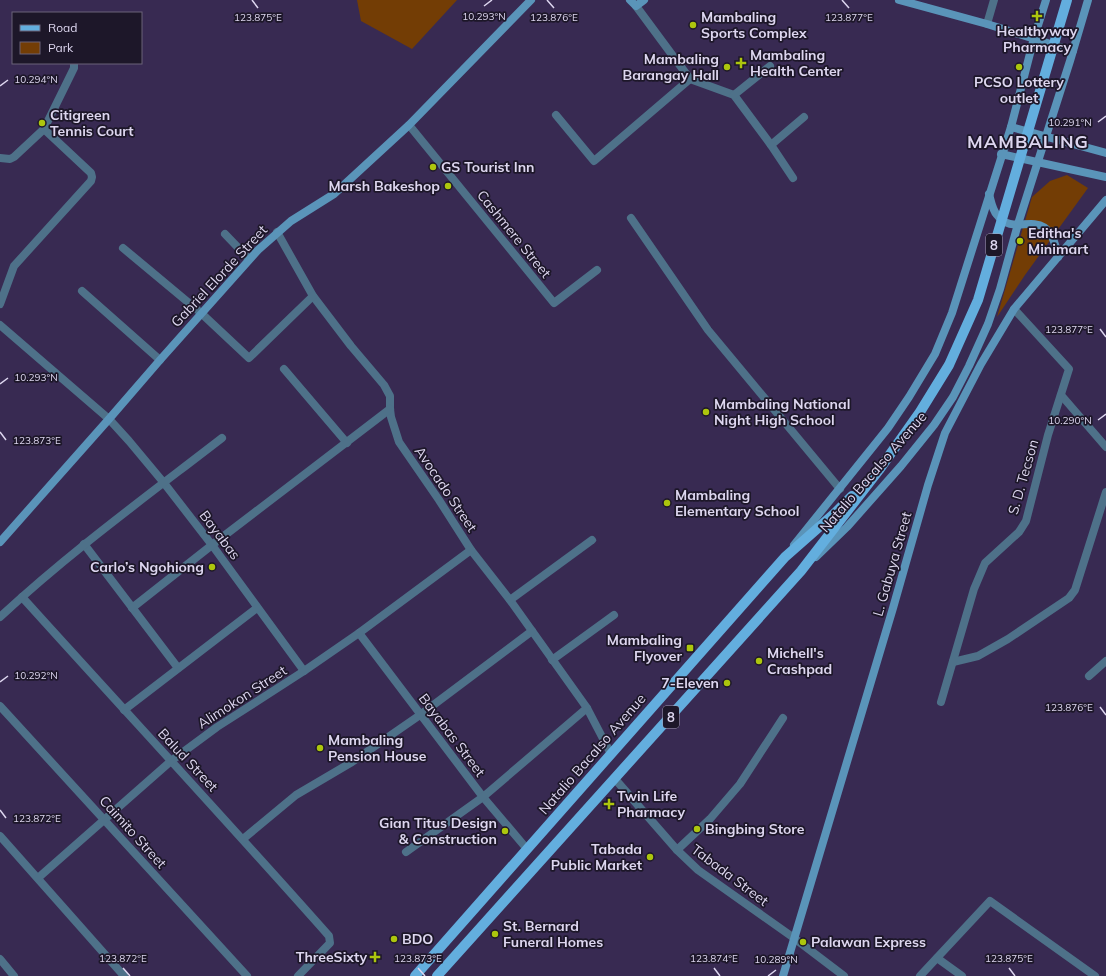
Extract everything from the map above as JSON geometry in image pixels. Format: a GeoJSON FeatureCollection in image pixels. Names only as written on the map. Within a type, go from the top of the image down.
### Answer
{"type":"FeatureCollection","features":[{"type":"Feature","properties":{"kind":"main road","name":"8"},"geometry":{"type":"LineString","coordinates":[[879,470],[920,412],[949,365],[978,300],[1066,0]]}},
{"type":"Feature","properties":{"kind":"main road","name":"Natalio Bacalso Avenue"},"geometry":{"type":"LineString","coordinates":[[415,974],[784,557],[835,513],[879,470]]}},
{"type":"Feature","properties":{"kind":"main road","name":"Natalio Bacalso Avenue"},"geometry":{"type":"LineString","coordinates":[[437,976],[801,571],[879,470]]}},
{"type":"Feature","properties":{"kind":"street","name":"Gabriel Elorde Street"},"geometry":{"type":"LineString","coordinates":[[0,542],[249,259],[291,221],[334,194],[409,125],[531,0]]}},
{"type":"Feature","properties":{"kind":"street"},"geometry":{"type":"LineString","coordinates":[[644,0],[633,3],[690,79],[734,95],[793,178]]}},
{"type":"Feature","properties":{"kind":"street"},"geometry":{"type":"LineString","coordinates":[[899,0],[987,24],[1073,51]]}},
{"type":"Feature","properties":{"kind":"street"},"geometry":{"type":"LineString","coordinates":[[987,24],[994,0]]}},
{"type":"Feature","properties":{"kind":"street","name":"Natalio Bacalso Avenue"},"geometry":{"type":"LineString","coordinates":[[784,557],[840,490],[888,428],[935,354],[952,313],[1002,154],[1046,0]]}},
{"type":"Feature","properties":{"kind":"street","name":"Natalio Bacalso Avenue"},"geometry":{"type":"LineString","coordinates":[[801,571],[847,527],[901,466],[934,425],[953,397],[969,366],[988,324],[1000,289],[1018,224],[1039,162],[1045,137],[1088,0]]}},
{"type":"Feature","properties":{"kind":"street"},"geometry":{"type":"LineString","coordinates":[[0,158],[10,159],[14,157],[44,129],[74,68],[74,64]]}},
{"type":"Feature","properties":{"kind":"street"},"geometry":{"type":"LineString","coordinates":[[734,95],[770,66]]}},
{"type":"Feature","properties":{"kind":"street"},"geometry":{"type":"LineString","coordinates":[[556,115],[594,160],[690,79]]}},
{"type":"Feature","properties":{"kind":"street"},"geometry":{"type":"LineString","coordinates":[[771,145],[804,117]]}},
{"type":"Feature","properties":{"kind":"street","name":"Cashmere Street"},"geometry":{"type":"LineString","coordinates":[[409,125],[554,303],[597,270]]}},
{"type":"Feature","properties":{"kind":"street"},"geometry":{"type":"LineString","coordinates":[[1010,127],[1106,153]]}},
{"type":"Feature","properties":{"kind":"street"},"geometry":{"type":"LineString","coordinates":[[0,304],[14,266],[91,181],[91,173],[44,129]]}},
{"type":"Feature","properties":{"kind":"street"},"geometry":{"type":"LineString","coordinates":[[1002,154],[1106,177]]}},
{"type":"Feature","properties":{"kind":"street"},"geometry":{"type":"LineString","coordinates":[[989,194],[993,207],[997,215],[1002,220],[1010,224],[1034,223],[1047,229],[1054,239],[1058,257]]}},
{"type":"Feature","properties":{"kind":"street","name":"L. Gabuya Street"},"geometry":{"type":"LineString","coordinates":[[783,976],[940,447],[958,406],[1014,309],[1106,200]]}},
{"type":"Feature","properties":{"kind":"street"},"geometry":{"type":"LineString","coordinates":[[631,218],[708,330],[840,490]]}},
{"type":"Feature","properties":{"kind":"street","name":"Avocado Street"},"geometry":{"type":"LineString","coordinates":[[278,232],[313,296],[351,346],[384,384],[390,396],[390,409],[398,442],[439,500],[471,550],[510,600],[587,708],[611,754]]}},
{"type":"Feature","properties":{"kind":"street"},"geometry":{"type":"LineString","coordinates":[[224,234],[249,259]]}},
{"type":"Feature","properties":{"kind":"street"},"geometry":{"type":"LineString","coordinates":[[123,248],[201,313],[249,358],[313,296]]}},
{"type":"Feature","properties":{"kind":"street"},"geometry":{"type":"LineString","coordinates":[[82,291],[160,360]]}},
{"type":"Feature","properties":{"kind":"street","name":"S. D. Tecson"},"geometry":{"type":"LineString","coordinates":[[941,702],[974,589],[985,563],[1018,532],[1026,521],[1048,435],[1062,395],[1069,369],[1014,309]]}},
{"type":"Feature","properties":{"kind":"street","name":"Bayabas"},"geometry":{"type":"LineString","coordinates":[[0,325],[109,419],[164,483],[212,545],[304,672]]}},
{"type":"Feature","properties":{"kind":"street"},"geometry":{"type":"LineString","coordinates":[[284,369],[347,443]]}},
{"type":"Feature","properties":{"kind":"street"},"geometry":{"type":"LineString","coordinates":[[1062,395],[1106,447]]}},
{"type":"Feature","properties":{"kind":"street"},"geometry":{"type":"LineString","coordinates":[[132,608],[390,409]]}},
{"type":"Feature","properties":{"kind":"street"},"geometry":{"type":"LineString","coordinates":[[0,617],[84,544],[222,438]]}},
{"type":"Feature","properties":{"kind":"street"},"geometry":{"type":"LineString","coordinates":[[953,662],[978,656],[984,653],[1070,598],[1075,590],[1106,492]]}},
{"type":"Feature","properties":{"kind":"street"},"geometry":{"type":"LineString","coordinates":[[510,600],[592,540]]}},
{"type":"Feature","properties":{"kind":"street"},"geometry":{"type":"LineString","coordinates":[[84,544],[178,668]]}},
{"type":"Feature","properties":{"kind":"street","name":"Alimokon Street"},"geometry":{"type":"LineString","coordinates":[[38,878],[171,761],[217,727],[304,672],[359,634],[471,550]]}},
{"type":"Feature","properties":{"kind":"street","name":"Balud Street"},"geometry":{"type":"LineString","coordinates":[[22,597],[243,839],[329,936],[330,944],[298,976]]}},
{"type":"Feature","properties":{"kind":"street"},"geometry":{"type":"LineString","coordinates":[[124,710],[258,608]]}},
{"type":"Feature","properties":{"kind":"street"},"geometry":{"type":"LineString","coordinates":[[552,660],[614,615]]}},
{"type":"Feature","properties":{"kind":"street"},"geometry":{"type":"LineString","coordinates":[[243,839],[296,795],[352,762],[420,715],[532,631]]}},
{"type":"Feature","properties":{"kind":"street","name":"Bayabas Street"},"geometry":{"type":"LineString","coordinates":[[359,634],[483,797],[527,849]]}},
{"type":"Feature","properties":{"kind":"street"},"geometry":{"type":"LineString","coordinates":[[1089,676],[1106,661]]}},
{"type":"Feature","properties":{"kind":"street","name":"Caimito Street"},"geometry":{"type":"LineString","coordinates":[[0,706],[247,976]]}},
{"type":"Feature","properties":{"kind":"street"},"geometry":{"type":"LineString","coordinates":[[406,852],[483,797],[587,708]]}},
{"type":"Feature","properties":{"kind":"street"},"geometry":{"type":"LineString","coordinates":[[677,850],[710,819],[740,784],[783,718]]}},
{"type":"Feature","properties":{"kind":"street","name":"Tabada Street"},"geometry":{"type":"LineString","coordinates":[[615,779],[677,850],[698,870],[794,938],[844,976]]}},
{"type":"Feature","properties":{"kind":"street"},"geometry":{"type":"LineString","coordinates":[[0,836],[124,976]]}},
{"type":"Feature","properties":{"kind":"street"},"geometry":{"type":"LineString","coordinates":[[920,976],[990,901],[1095,976]]}},
{"type":"Feature","properties":{"kind":"street"},"geometry":{"type":"LineString","coordinates":[[937,958],[962,976]]}},
{"type":"Feature","properties":{"kind":"street"},"geometry":{"type":"LineString","coordinates":[[0,959],[14,976]]}},
{"type":"Feature","properties":{"kind":"green space"},"geometry":{"type":"Polygon","coordinates":[[[357,0],[457,0],[412,49],[361,21],[357,0]]]}},
{"type":"Feature","properties":{"kind":"green space"},"geometry":{"type":"Polygon","coordinates":[[[1067,175],[1088,188],[1025,275],[997,317],[1032,197],[1050,181],[1067,175]]]}},
{"type":"Feature","properties":{"kind":"place","name":"Healthyway Pharmacy"},"geometry":{"type":"Point","coordinates":[1037,16]}},
{"type":"Feature","properties":{"kind":"place","name":"Mambaling Sports Complex"},"geometry":{"type":"Point","coordinates":[693,25]}},
{"type":"Feature","properties":{"kind":"place","name":"Mambaling Health Center"},"geometry":{"type":"Point","coordinates":[741,63]}},
{"type":"Feature","properties":{"kind":"place","name":"Mambaling Barangay Hall"},"geometry":{"type":"Point","coordinates":[727,67]}},
{"type":"Feature","properties":{"kind":"place","name":"PCSO Lottery outlet"},"geometry":{"type":"Point","coordinates":[1019,67]}},
{"type":"Feature","properties":{"kind":"place","name":"Citigreen Tennis Court"},"geometry":{"type":"Point","coordinates":[42,123]}},
{"type":"Feature","properties":{"kind":"place","name":"GS Tourist Inn"},"geometry":{"type":"Point","coordinates":[433,167]}},
{"type":"Feature","properties":{"kind":"place","name":"Marsh Bakeshop"},"geometry":{"type":"Point","coordinates":[448,186]}},
{"type":"Feature","properties":{"kind":"place","name":"Editha's Minimart"},"geometry":{"type":"Point","coordinates":[1020,241]}},
{"type":"Feature","properties":{"kind":"place","name":"Mambaling National Night High School"},"geometry":{"type":"Point","coordinates":[706,412]}},
{"type":"Feature","properties":{"kind":"place","name":"Mambaling Elementary School"},"geometry":{"type":"Point","coordinates":[667,503]}},
{"type":"Feature","properties":{"kind":"place","name":"Carlo’s Ngohiong"},"geometry":{"type":"Point","coordinates":[212,567]}},
{"type":"Feature","properties":{"kind":"place","name":"Mambaling Flyover"},"geometry":{"type":"Point","coordinates":[690,648]}},
{"type":"Feature","properties":{"kind":"place","name":"Michell's Crashpad"},"geometry":{"type":"Point","coordinates":[759,661]}},
{"type":"Feature","properties":{"kind":"place","name":"7-Eleven"},"geometry":{"type":"Point","coordinates":[727,683]}},
{"type":"Feature","properties":{"kind":"place","name":"Mambaling Pension House"},"geometry":{"type":"Point","coordinates":[320,748]}},
{"type":"Feature","properties":{"kind":"place","name":"Twin Life Pharmacy"},"geometry":{"type":"Point","coordinates":[609,804]}},
{"type":"Feature","properties":{"kind":"place","name":"Bingbing Store"},"geometry":{"type":"Point","coordinates":[697,829]}},
{"type":"Feature","properties":{"kind":"place","name":"Gian Titus Design & Construction"},"geometry":{"type":"Point","coordinates":[505,831]}},
{"type":"Feature","properties":{"kind":"place","name":"Tabada Public Market"},"geometry":{"type":"Point","coordinates":[650,857]}},
{"type":"Feature","properties":{"kind":"place","name":"St. Bernard Funeral Homes"},"geometry":{"type":"Point","coordinates":[495,934]}},
{"type":"Feature","properties":{"kind":"place","name":"BDO"},"geometry":{"type":"Point","coordinates":[394,939]}},
{"type":"Feature","properties":{"kind":"place","name":"Palawan Express"},"geometry":{"type":"Point","coordinates":[803,942]}},
{"type":"Feature","properties":{"kind":"place","name":"ThreeSixty"},"geometry":{"type":"Point","coordinates":[375,957]}},
{"type":"Feature","properties":{"kind":"district","name":"MAMBALING"},"geometry":{"type":"Point","coordinates":[1028,141]}}]}
